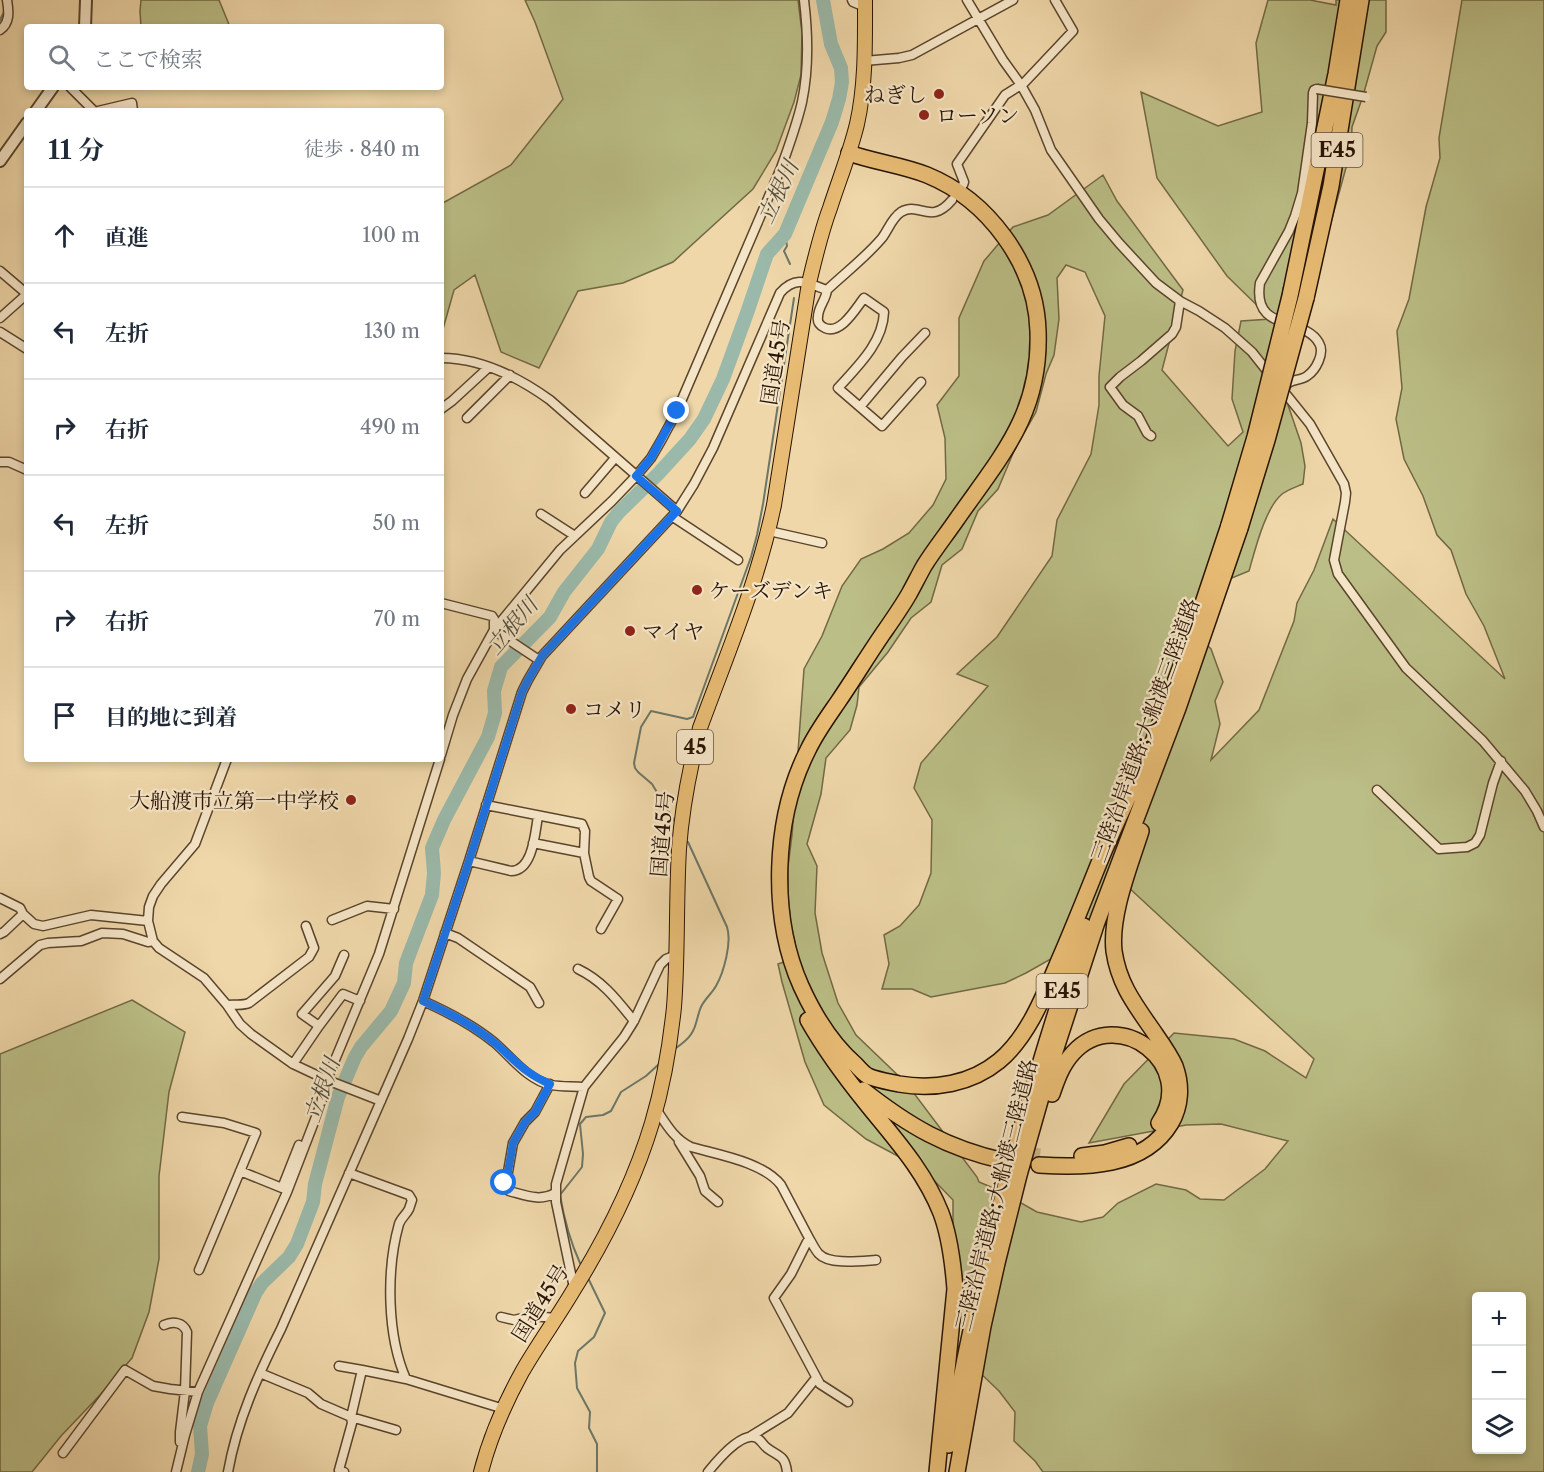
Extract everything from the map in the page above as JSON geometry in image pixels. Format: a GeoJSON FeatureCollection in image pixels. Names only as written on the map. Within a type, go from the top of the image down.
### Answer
{"type":"FeatureCollection","features":[{"type":"Feature","properties":{"kind":"highway","name":"三陸沿岸道路;大船渡三陸道路"},"geometry":{"type":"LineString","coordinates":[[1298,297],[1348,0]]}},
{"type":"Feature","properties":{"kind":"highway","name":"三陸沿岸道路;大船渡三陸道路"},"geometry":{"type":"LineString","coordinates":[[957,1472],[983,1326],[1032,1128],[1069,1005],[1196,625],[1234,527],[1255,437],[1330,186],[1361,0]]}},
{"type":"Feature","properties":{"kind":"highway","name":"国道45号"},"geometry":{"type":"LineString","coordinates":[[481,1472],[504,1409],[522,1372],[574,1290],[619,1208],[639,1163],[656,1108],[669,1050],[674,1007],[679,849],[683,808],[700,728],[751,590],[769,531],[809,283],[816,251],[849,153],[860,106],[864,61],[861,2]]}},
{"type":"Feature","properties":{"kind":"highway"},"geometry":{"type":"LineString","coordinates":[[849,153],[925,174],[944,183],[982,211],[998,228],[1021,266],[1035,306],[1038,327],[1036,375],[1031,398],[1023,417],[1009,445],[926,564],[908,597],[822,724],[806,753],[792,788],[779,858],[781,907],[789,953],[799,981],[845,1066],[920,1171],[938,1206],[948,1236],[955,1289],[937,1472]]}},
{"type":"Feature","properties":{"kind":"highway","name":"三陸沿岸道路;大船渡三陸道路"},"geometry":{"type":"LineString","coordinates":[[945,1472],[972,1324],[1018,1134],[1086,919],[1155,751]]}},
{"type":"Feature","properties":{"kind":"highway"},"geometry":{"type":"LineString","coordinates":[[845,1066],[868,1076],[915,1087],[933,1087],[967,1079],[984,1071],[1005,1055],[1028,1026],[1048,986],[1099,864],[1155,751]]}},
{"type":"Feature","properties":{"kind":"highway"},"geometry":{"type":"LineString","coordinates":[[997,1263],[1014,1220],[1057,1079],[1064,1065],[1083,1044],[1101,1036],[1113,1035],[1134,1040],[1152,1050],[1166,1071],[1169,1088],[1167,1107],[1154,1129],[1131,1145],[1105,1153],[1040,1160],[1064,1167],[1092,1165],[1125,1158],[1150,1146],[1160,1138],[1177,1113],[1179,1090],[1175,1067],[1168,1052],[1128,995],[1120,978],[1114,949],[1117,909],[1141,829],[1155,751]]}},
{"type":"Feature","properties":{"kind":"highway"},"geometry":{"type":"LineString","coordinates":[[845,1066],[910,1113],[953,1135],[1005,1157]]}},
{"type":"Feature","properties":{"kind":"street"},"geometry":{"type":"LineString","coordinates":[[0,30],[6,24],[8,17],[7,0]]}},
{"type":"Feature","properties":{"kind":"street"},"geometry":{"type":"LineString","coordinates":[[85,24],[86,0]]}},
{"type":"Feature","properties":{"kind":"street"},"geometry":{"type":"LineString","coordinates":[[444,744],[467,679],[496,632],[560,549],[638,478],[677,411],[781,168],[795,128],[806,79],[804,0]]}},
{"type":"Feature","properties":{"kind":"street"},"geometry":{"type":"LineString","coordinates":[[967,0],[1039,117],[1051,150],[1098,219],[1156,283],[1180,301],[1225,328],[1252,352],[1310,424],[1344,484],[1346,494],[1334,560],[1338,574],[1406,668],[1467,725],[1501,761],[1525,791],[1544,827]]}},
{"type":"Feature","properties":{"kind":"street"},"geometry":{"type":"LineString","coordinates":[[864,61],[906,57],[1013,0]]}},
{"type":"Feature","properties":{"kind":"street"},"geometry":{"type":"LineString","coordinates":[[963,185],[957,164],[1005,95],[1021,85],[1072,31],[1055,0]]}},
{"type":"Feature","properties":{"kind":"street"},"geometry":{"type":"LineString","coordinates":[[38,108],[51,90]]}},
{"type":"Feature","properties":{"kind":"street"},"geometry":{"type":"LineString","coordinates":[[73,90],[93,108]]}},
{"type":"Feature","properties":{"kind":"street"},"geometry":{"type":"LineString","coordinates":[[1285,393],[1287,384],[1307,376],[1315,368],[1321,346],[1310,334],[1272,318],[1265,311],[1260,298],[1260,283],[1289,231],[1302,193],[1312,123],[1314,90],[1366,97]]}},
{"type":"Feature","properties":{"kind":"street"},"geometry":{"type":"LineString","coordinates":[[110,108],[132,103],[133,108]]}},
{"type":"Feature","properties":{"kind":"street"},"geometry":{"type":"LineString","coordinates":[[0,160],[24,127]]}},
{"type":"Feature","properties":{"kind":"street"},"geometry":{"type":"LineString","coordinates":[[921,382],[882,426],[838,388],[870,350],[880,332],[884,312],[864,298],[844,323],[828,329],[819,323],[818,317],[827,290],[881,239],[898,214],[910,210],[938,212],[945,209],[952,200]]}},
{"type":"Feature","properties":{"kind":"street"},"geometry":{"type":"LineString","coordinates":[[0,271],[24,291]]}},
{"type":"Feature","properties":{"kind":"street"},"geometry":{"type":"LineString","coordinates":[[228,1472],[235,1441],[260,1373],[423,1001],[522,692],[539,660],[694,484],[713,448],[780,293],[787,285],[795,281],[809,283],[827,290]]}},
{"type":"Feature","properties":{"kind":"street"},"geometry":{"type":"LineString","coordinates":[[0,318],[24,297]]}},
{"type":"Feature","properties":{"kind":"street"},"geometry":{"type":"LineString","coordinates":[[1151,436],[1137,416],[1123,405],[1110,387],[1175,330],[1180,301]]}},
{"type":"Feature","properties":{"kind":"street"},"geometry":{"type":"LineString","coordinates":[[0,332],[24,347]]}},
{"type":"Feature","properties":{"kind":"street"},"geometry":{"type":"LineString","coordinates":[[860,408],[925,333]]}},
{"type":"Feature","properties":{"kind":"street"},"geometry":{"type":"LineString","coordinates":[[444,358],[489,367],[531,386],[550,400],[673,510],[738,560]]}},
{"type":"Feature","properties":{"kind":"street"},"geometry":{"type":"LineString","coordinates":[[444,407],[489,367]]}},
{"type":"Feature","properties":{"kind":"street"},"geometry":{"type":"LineString","coordinates":[[467,418],[510,375]]}},
{"type":"Feature","properties":{"kind":"street"},"geometry":{"type":"LineString","coordinates":[[585,493],[615,458]]}},
{"type":"Feature","properties":{"kind":"street"},"geometry":{"type":"LineString","coordinates":[[0,462],[9,462],[24,469]]}},
{"type":"Feature","properties":{"kind":"street"},"geometry":{"type":"LineString","coordinates":[[542,514],[574,536]]}},
{"type":"Feature","properties":{"kind":"street"},"geometry":{"type":"LineString","coordinates":[[769,531],[822,543]]}},
{"type":"Feature","properties":{"kind":"street"},"geometry":{"type":"LineString","coordinates":[[444,604],[492,616],[496,632],[539,660]]}},
{"type":"Feature","properties":{"kind":"street"},"geometry":{"type":"LineString","coordinates":[[1377,790],[1439,849],[1467,847],[1475,843],[1480,835],[1501,761]]}},
{"type":"Feature","properties":{"kind":"street"},"geometry":{"type":"LineString","coordinates":[[226,762],[195,844],[161,884],[148,907],[148,921],[153,941],[159,948],[204,978],[240,1024],[251,1034],[294,1064],[327,1082],[381,1101]]}},
{"type":"Feature","properties":{"kind":"street"},"geometry":{"type":"LineString","coordinates":[[240,1171],[282,1188],[379,954],[438,762]]}},
{"type":"Feature","properties":{"kind":"street"},"geometry":{"type":"LineString","coordinates":[[486,805],[582,824],[585,831],[584,852],[591,881],[618,899],[601,929]]}},
{"type":"Feature","properties":{"kind":"street"},"geometry":{"type":"LineString","coordinates":[[469,861],[517,871],[527,862],[538,816]]}},
{"type":"Feature","properties":{"kind":"street"},"geometry":{"type":"LineString","coordinates":[[533,843],[584,852]]}},
{"type":"Feature","properties":{"kind":"street"},"geometry":{"type":"LineString","coordinates":[[0,898],[20,908],[34,924],[44,926],[91,915],[148,921]]}},
{"type":"Feature","properties":{"kind":"street"},"geometry":{"type":"LineString","coordinates":[[332,920],[368,906],[394,909]]}},
{"type":"Feature","properties":{"kind":"street"},"geometry":{"type":"LineString","coordinates":[[0,934],[23,914]]}},
{"type":"Feature","properties":{"kind":"street"},"geometry":{"type":"LineString","coordinates":[[227,1005],[249,1003],[309,957],[314,948],[306,926]]}},
{"type":"Feature","properties":{"kind":"street"},"geometry":{"type":"LineString","coordinates":[[0,979],[40,945],[48,943],[81,941],[102,933],[123,934],[148,942],[153,941]]}},
{"type":"Feature","properties":{"kind":"street"},"geometry":{"type":"LineString","coordinates":[[445,933],[458,938],[530,987],[539,1003]]}},
{"type":"Feature","properties":{"kind":"street"},"geometry":{"type":"LineString","coordinates":[[319,1026],[303,1014],[335,976],[344,955]]}},
{"type":"Feature","properties":{"kind":"street"},"geometry":{"type":"LineString","coordinates":[[574,1290],[555,1193],[584,1087],[634,1021],[660,965],[666,959],[676,955]]}},
{"type":"Feature","properties":{"kind":"street"},"geometry":{"type":"LineString","coordinates":[[578,969],[593,976],[609,990],[634,1021]]}},
{"type":"Feature","properties":{"kind":"street"},"geometry":{"type":"LineString","coordinates":[[294,1064],[343,994],[360,1001]]}},
{"type":"Feature","properties":{"kind":"street"},"geometry":{"type":"LineString","coordinates":[[423,1001],[454,1015],[495,1043],[520,1067],[538,1079],[550,1084],[584,1087]]}},
{"type":"Feature","properties":{"kind":"street"},"geometry":{"type":"LineString","coordinates":[[176,1472],[198,1392],[287,1192],[321,1104],[327,1082]]}},
{"type":"Feature","properties":{"kind":"street"},"geometry":{"type":"LineString","coordinates":[[550,1084],[535,1112],[525,1122],[513,1143],[504,1183],[509,1191],[534,1198],[549,1197],[555,1193]]}},
{"type":"Feature","properties":{"kind":"street"},"geometry":{"type":"LineString","coordinates":[[656,1108],[700,1176],[705,1191],[718,1202]]}},
{"type":"Feature","properties":{"kind":"street"},"geometry":{"type":"LineString","coordinates":[[182,1118],[224,1123],[256,1133],[199,1270]]}},
{"type":"Feature","properties":{"kind":"street"},"geometry":{"type":"LineString","coordinates":[[675,1137],[691,1147],[747,1163],[770,1173],[781,1185],[819,1255],[835,1261],[876,1260]]}},
{"type":"Feature","properties":{"kind":"street"},"geometry":{"type":"LineString","coordinates":[[349,1173],[409,1195],[412,1200],[409,1209],[400,1221],[390,1282],[391,1320],[400,1366],[406,1379]]}},
{"type":"Feature","properties":{"kind":"street"},"geometry":{"type":"LineString","coordinates":[[809,1238],[791,1274],[774,1298],[820,1384],[848,1402]]}},
{"type":"Feature","properties":{"kind":"street"},"geometry":{"type":"LineString","coordinates":[[501,1317],[514,1320],[531,1316],[556,1318]]}},
{"type":"Feature","properties":{"kind":"street"},"geometry":{"type":"LineString","coordinates":[[164,1325],[180,1324],[187,1332],[180,1456]]}},
{"type":"Feature","properties":{"kind":"street"},"geometry":{"type":"LineString","coordinates":[[339,1366],[406,1379],[504,1409]]}},
{"type":"Feature","properties":{"kind":"street"},"geometry":{"type":"LineString","coordinates":[[63,1453],[124,1370],[153,1386],[198,1392]]}},
{"type":"Feature","properties":{"kind":"street"},"geometry":{"type":"LineString","coordinates":[[344,1472],[339,1470],[363,1370]]}},
{"type":"Feature","properties":{"kind":"street"},"geometry":{"type":"LineString","coordinates":[[260,1373],[308,1393],[321,1404],[351,1417],[396,1430]]}},
{"type":"Feature","properties":{"kind":"street"},"geometry":{"type":"LineString","coordinates":[[708,1472],[730,1448],[788,1413],[816,1378]]}},
{"type":"Feature","properties":{"kind":"street"},"geometry":{"type":"LineString","coordinates":[[752,1436],[758,1438],[766,1448],[780,1455],[785,1461],[787,1472]]}},
{"type":"Feature","properties":{"kind":"green space"},"geometry":{"type":"Polygon","coordinates":[[[141,0],[219,0],[229,24],[141,24],[141,0]]]}},
{"type":"Feature","properties":{"kind":"green space"},"geometry":{"type":"Polygon","coordinates":[[[525,0],[798,0],[802,33],[801,75],[794,102],[776,151],[753,189],[673,262],[623,283],[578,291],[539,368],[501,352],[475,275],[454,290],[444,325],[444,202],[511,165],[563,99],[525,0]]]}},
{"type":"Feature","properties":{"kind":"green space"},"geometry":{"type":"Polygon","coordinates":[[[1268,0],[1310,0],[1336,5],[1336,0],[1386,0],[1386,32],[1377,46],[1352,127],[1351,155],[1330,226],[1302,266],[1283,288],[1282,376],[1288,405],[1301,443],[1305,466],[1303,484],[1281,495],[1275,501],[1261,530],[1249,571],[1222,582],[1210,584],[1191,606],[1194,623],[1202,640],[1211,649],[1223,682],[1215,701],[1220,724],[1211,760],[1259,710],[1294,621],[1297,603],[1314,570],[1333,519],[1505,679],[1484,626],[1466,594],[1451,550],[1437,535],[1423,496],[1404,459],[1396,419],[1402,388],[1397,331],[1409,299],[1426,207],[1440,158],[1439,138],[1462,0],[1544,0],[1544,1472],[1043,1472],[1014,1441],[1015,1412],[999,1391],[978,1371],[968,1314],[968,1285],[952,1259],[953,1200],[924,1170],[866,1139],[824,1105],[805,1062],[778,964],[798,957],[791,925],[788,867],[804,669],[822,636],[842,586],[861,559],[909,533],[933,505],[946,479],[945,438],[937,405],[959,376],[959,318],[984,261],[1013,227],[1048,215],[1103,175],[1117,201],[1183,290],[1162,370],[1228,446],[1243,432],[1232,399],[1235,351],[1241,321],[1271,319],[1227,276],[1157,178],[1141,92],[1218,126],[1262,112],[1256,43],[1268,0]],[[1066,265],[1057,278],[1059,319],[1054,355],[1046,374],[1036,412],[1014,451],[998,489],[978,511],[962,549],[942,565],[931,602],[911,618],[888,652],[859,687],[850,730],[826,758],[821,794],[807,844],[817,866],[815,913],[822,953],[838,1003],[856,1035],[907,1084],[979,1182],[1037,1212],[1081,1222],[1103,1217],[1118,1203],[1156,1184],[1186,1190],[1200,1199],[1224,1200],[1265,1169],[1288,1141],[1221,1124],[1186,1125],[1089,1143],[1124,1084],[1174,1033],[1234,1039],[1265,1051],[1306,1078],[1314,1059],[1114,874],[1102,905],[1058,955],[1026,973],[1005,983],[931,997],[912,989],[882,989],[889,964],[884,935],[900,926],[919,905],[931,873],[932,820],[914,788],[921,763],[988,686],[957,674],[997,637],[1052,556],[1057,520],[1091,454],[1099,405],[1099,376],[1105,316],[1085,272],[1066,265]]]}},
{"type":"Feature","properties":{"kind":"green space"},"geometry":{"type":"Polygon","coordinates":[[[132,1000],[185,1032],[169,1092],[159,1176],[159,1259],[149,1312],[132,1358],[61,1436],[32,1472],[0,1472],[0,1054],[132,1000]]]}},
{"type":"Feature","properties":{"kind":"waterway","name":"立根川"},"geometry":{"type":"LineString","coordinates":[[198,1472],[202,1454],[200,1426],[207,1403],[256,1292],[262,1283],[289,1257],[297,1244],[313,1202],[315,1184],[338,1097],[355,1057],[391,1011],[404,983],[406,963],[432,895],[434,873],[432,848],[444,820],[488,737],[495,713],[494,691],[501,667],[550,617],[564,592],[598,549],[611,522],[619,512],[690,439],[704,419],[723,379],[767,254],[785,234],[832,122],[842,82],[841,68],[831,44],[823,0]]}},
{"type":"Feature","properties":{"kind":"waterway"},"geometry":{"type":"LineString","coordinates":[[0,20],[4,12]]}},
{"type":"Feature","properties":{"kind":"waterway"},"geometry":{"type":"LineString","coordinates":[[785,234],[787,246],[784,251],[790,264]]}},
{"type":"Feature","properties":{"kind":"waterway"},"geometry":{"type":"LineString","coordinates":[[675,822],[652,784],[635,768],[641,727],[651,711],[687,719],[693,717],[751,557],[763,504],[794,298]]}},
{"type":"Feature","properties":{"kind":"waterway"},"geometry":{"type":"LineString","coordinates":[[676,1048],[691,1034],[701,1007],[719,980],[729,941],[727,927],[688,842]]}},
{"type":"Feature","properties":{"kind":"waterway"},"geometry":{"type":"LineString","coordinates":[[580,1263],[568,1230],[560,1195],[582,1167],[580,1124],[586,1117],[603,1115],[611,1111],[621,1092],[646,1076],[659,1064]]}},
{"type":"Feature","properties":{"kind":"waterway"},"geometry":{"type":"LineString","coordinates":[[588,1278],[605,1313],[594,1337],[578,1351],[575,1363],[577,1388],[590,1412],[589,1428],[597,1444],[597,1472]]}},
{"type":"Feature","properties":{"kind":"tunnel"},"geometry":{"type":"LineString","coordinates":[[1007,1152],[1040,1156]]}},
{"type":"Feature","properties":{"kind":"place","name":"ねぎし"},"geometry":{"type":"Point","coordinates":[939,94]}},
{"type":"Feature","properties":{"kind":"place","name":"ローソン"},"geometry":{"type":"Point","coordinates":[924,115]}},
{"type":"Feature","properties":{"kind":"place","name":"ケーズデンキ"},"geometry":{"type":"Point","coordinates":[697,590]}},
{"type":"Feature","properties":{"kind":"place","name":"マイヤ"},"geometry":{"type":"Point","coordinates":[630,631]}},
{"type":"Feature","properties":{"kind":"place","name":"コメリ"},"geometry":{"type":"Point","coordinates":[571,709]}},
{"type":"Feature","properties":{"kind":"place","name":"大船渡市立第一中学校"},"geometry":{"type":"Point","coordinates":[351,800]}},
{"type":"Feature","properties":{"kind":"route"},"geometry":{"type":"LineString","coordinates":[[504,1183],[513,1143],[525,1122],[535,1112],[550,1084],[520,1067],[495,1043],[454,1015],[423,1001],[522,692],[528,680],[542,656],[677,511],[636,476],[651,458],[677,411]]}}]}
